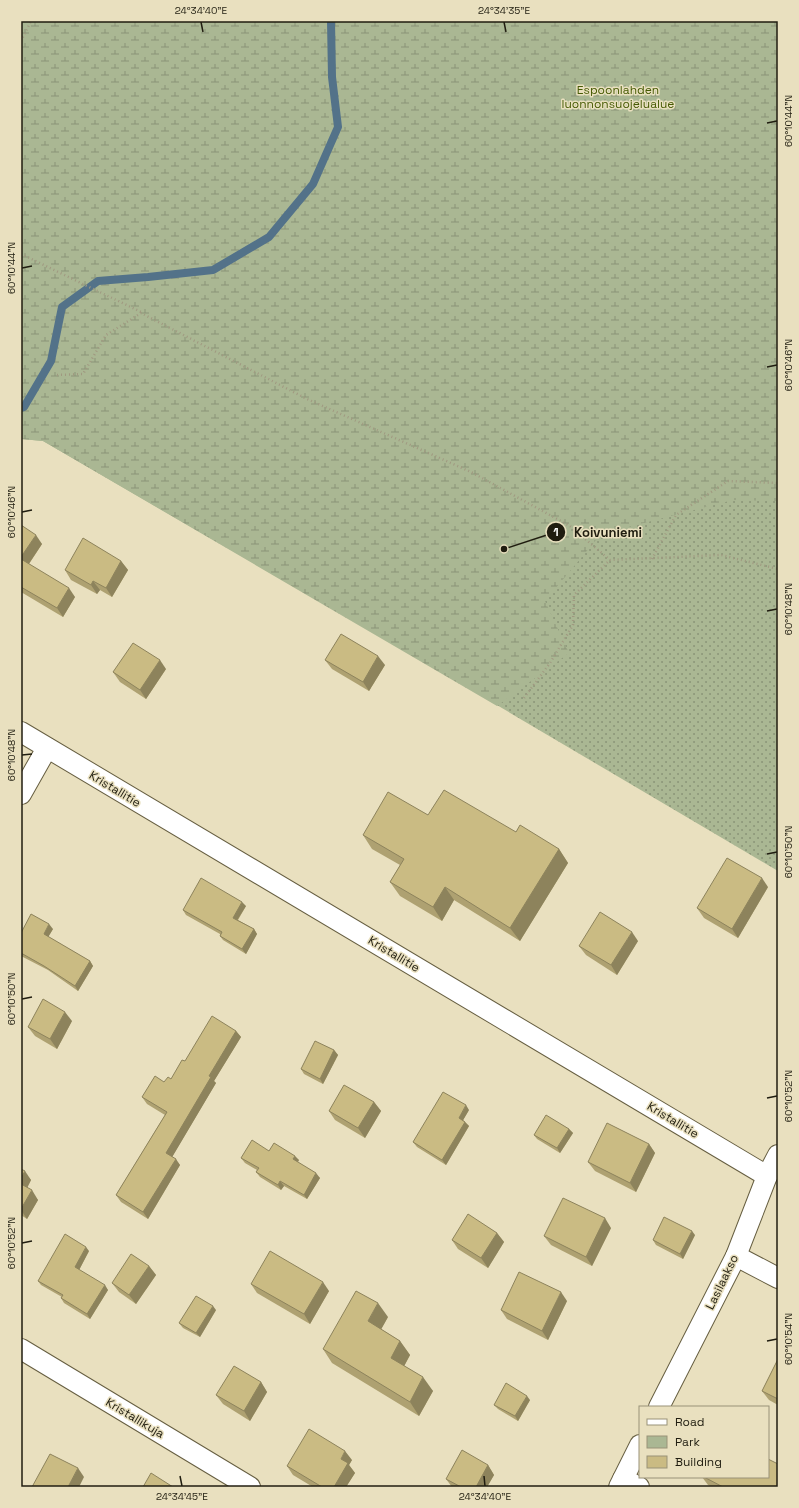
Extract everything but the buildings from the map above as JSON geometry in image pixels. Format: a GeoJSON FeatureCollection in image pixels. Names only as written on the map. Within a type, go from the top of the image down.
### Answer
{"type":"FeatureCollection","features":[{"type":"Feature","properties":{"kind":"street","name":"Kristallitie"},"geometry":{"type":"LineString","coordinates":[[21,732],[767,1176]]}},
{"type":"Feature","properties":{"kind":"street"},"geometry":{"type":"LineString","coordinates":[[21,794],[47,748]]}},
{"type":"Feature","properties":{"kind":"street","name":"Lasilaakso"},"geometry":{"type":"LineString","coordinates":[[660,1406],[736,1256],[767,1176],[778,1155]]}},
{"type":"Feature","properties":{"kind":"street"},"geometry":{"type":"LineString","coordinates":[[736,1256],[778,1278]]}},
{"type":"Feature","properties":{"kind":"street","name":"Kristallikuja"},"geometry":{"type":"LineString","coordinates":[[21,1349],[250,1487]]}},
{"type":"Feature","properties":{"kind":"street"},"geometry":{"type":"LineString","coordinates":[[627,1484],[639,1448]]}},
{"type":"Feature","properties":{"kind":"path"},"geometry":{"type":"LineString","coordinates":[[21,41],[30,21]]}},
{"type":"Feature","properties":{"kind":"path"},"geometry":{"type":"LineString","coordinates":[[21,254],[141,313],[307,399],[471,472],[570,526],[610,560],[721,555],[778,569]]}},
{"type":"Feature","properties":{"kind":"path"},"geometry":{"type":"LineString","coordinates":[[57,375],[83,374],[106,335],[141,313]]}},
{"type":"Feature","properties":{"kind":"path"},"geometry":{"type":"LineString","coordinates":[[652,559],[676,515],[728,481],[778,483]]}},
{"type":"Feature","properties":{"kind":"path"},"geometry":{"type":"LineString","coordinates":[[524,698],[550,663],[573,625],[574,595],[610,560]]}},
{"type":"Feature","properties":{"kind":"green space","name":"Espoonlahden luonnonsuojelualue"},"geometry":{"type":"Polygon","coordinates":[[[21,21],[778,21],[778,501],[733,500],[601,534],[545,601],[569,653],[497,706],[43,441],[21,439],[21,21]]]}},
{"type":"Feature","properties":{"kind":"green space"},"geometry":{"type":"Polygon","coordinates":[[[778,21],[778,871],[417,658],[43,441],[21,439],[778,21]]]}},
{"type":"Feature","properties":{"kind":"waterway"},"geometry":{"type":"LineString","coordinates":[[21,408],[24,407],[51,361],[62,307],[98,281],[213,270],[269,237],[313,184],[338,127],[332,77],[331,21]]}},
{"type":"Feature","properties":{"kind":"place","name":"Koivuniemi"},"geometry":{"type":"Point","coordinates":[504,549]}}]}
